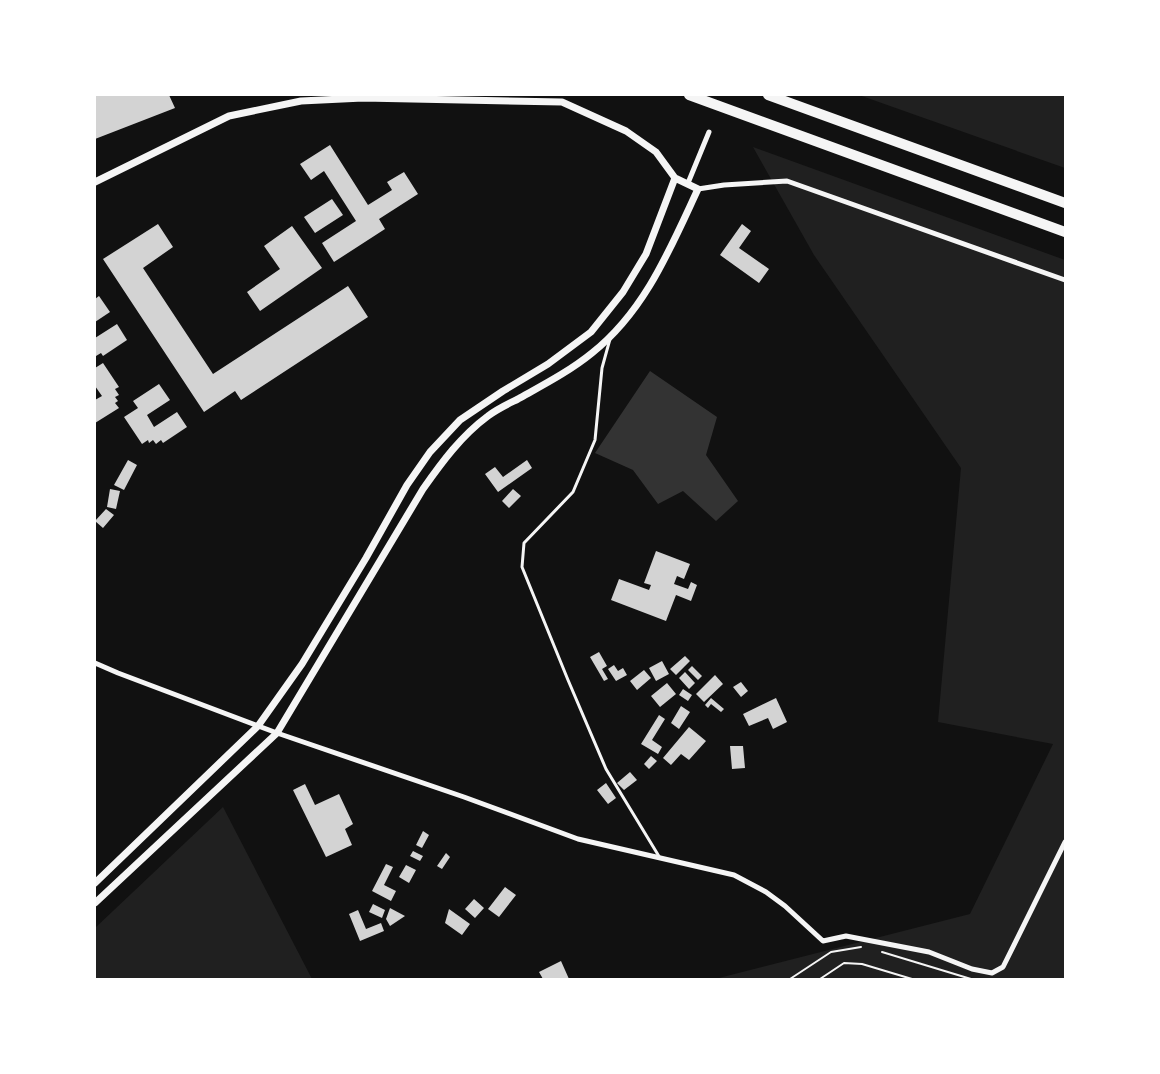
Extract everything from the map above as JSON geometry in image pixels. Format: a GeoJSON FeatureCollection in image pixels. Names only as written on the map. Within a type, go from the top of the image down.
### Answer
{"type":"FeatureCollection","features":[{"type":"Feature","properties":{"kind":"highway"},"geometry":{"type":"LineString","coordinates":[[688,95],[1065,232]]}},
{"type":"Feature","properties":{"kind":"highway"},"geometry":{"type":"LineString","coordinates":[[768,95],[1065,203]]}},
{"type":"Feature","properties":{"kind":"street"},"geometry":{"type":"LineString","coordinates":[[95,182],[229,116],[302,98],[562,102],[626,131],[656,152],[675,178],[698,189],[724,185],[787,181],[1065,280]]}},
{"type":"Feature","properties":{"kind":"street"},"geometry":{"type":"LineString","coordinates":[[688,183],[709,132]]}},
{"type":"Feature","properties":{"kind":"street"},"geometry":{"type":"LineString","coordinates":[[95,883],[258,726],[302,664],[366,558],[407,485],[430,452],[460,420],[548,364],[591,332],[623,292],[646,254],[675,178]]}},
{"type":"Feature","properties":{"kind":"street"},"geometry":{"type":"LineString","coordinates":[[95,903],[277,733],[418,497],[443,461],[465,436],[489,415],[549,382],[592,354],[617,330],[655,279],[698,189]]}},
{"type":"Feature","properties":{"kind":"street"},"geometry":{"type":"LineString","coordinates":[[95,663],[277,733],[464,797],[578,840],[734,875],[766,892],[785,906],[823,941],[846,936],[929,952],[972,969],[992,973],[1003,967],[1065,842]]}},
{"type":"Feature","properties":{"kind":"lane"},"geometry":{"type":"LineString","coordinates":[[611,336],[602,368],[595,440],[573,492],[524,543],[522,567],[564,672],[606,769],[661,858]]}},
{"type":"Feature","properties":{"kind":"path"},"geometry":{"type":"LineString","coordinates":[[790,979],[831,952],[865,947]]}},
{"type":"Feature","properties":{"kind":"path"},"geometry":{"type":"LineString","coordinates":[[882,952],[971,979]]}},
{"type":"Feature","properties":{"kind":"path"},"geometry":{"type":"LineString","coordinates":[[820,979],[844,963],[862,964],[912,979]]}},
{"type":"Feature","properties":{"kind":"shaded area"},"geometry":{"type":"Polygon","coordinates":[[[859,95],[1065,95],[1065,168],[859,95]]]}},
{"type":"Feature","properties":{"kind":"shaded area"},"geometry":{"type":"Polygon","coordinates":[[[753,147],[1065,260],[1065,979],[715,979],[970,914],[1053,744],[938,722],[961,468],[814,255],[753,147]]]}},
{"type":"Feature","properties":{"kind":"shaded area"},"geometry":{"type":"Polygon","coordinates":[[[650,371],[717,417],[706,455],[738,501],[716,521],[683,491],[658,504],[633,470],[595,453],[650,371]]]}},
{"type":"Feature","properties":{"kind":"shaded area"},"geometry":{"type":"Polygon","coordinates":[[[223,807],[312,979],[95,979],[95,928],[223,807]]]}},
{"type":"Feature","properties":{"kind":"building"},"geometry":{"type":"Polygon","coordinates":[[[95,95],[169,95],[175,108],[95,139],[95,95]]]}},
{"type":"Feature","properties":{"kind":"building"},"geometry":{"type":"Polygon","coordinates":[[[330,145],[368,205],[392,190],[387,182],[404,172],[418,194],[379,219],[385,229],[334,262],[322,243],[356,221],[324,171],[311,180],[300,164],[330,145]]]}},
{"type":"Feature","properties":{"kind":"building"},"geometry":{"type":"Polygon","coordinates":[[[332,199],[343,215],[315,233],[304,217],[332,199]]]}},
{"type":"Feature","properties":{"kind":"building"},"geometry":{"type":"Polygon","coordinates":[[[158,224],[173,247],[143,268],[213,374],[348,286],[368,317],[241,400],[235,391],[204,412],[103,259],[158,224]]]}},
{"type":"Feature","properties":{"kind":"building"},"geometry":{"type":"Polygon","coordinates":[[[742,224],[751,231],[739,248],[769,269],[759,283],[720,255],[742,224]]]}},
{"type":"Feature","properties":{"kind":"building"},"geometry":{"type":"Polygon","coordinates":[[[292,226],[322,268],[260,311],[247,292],[280,269],[264,246],[292,226]]]}},
{"type":"Feature","properties":{"kind":"building"},"geometry":{"type":"Polygon","coordinates":[[[99,296],[110,312],[95,322],[95,299],[99,296]]]}},
{"type":"Feature","properties":{"kind":"building"},"geometry":{"type":"Polygon","coordinates":[[[117,324],[127,340],[103,356],[101,353],[96,356],[95,338],[117,324]]]}},
{"type":"Feature","properties":{"kind":"building"},"geometry":{"type":"Polygon","coordinates":[[[103,363],[119,387],[115,389],[119,395],[115,397],[118,401],[115,403],[119,408],[95,423],[95,400],[102,396],[95,386],[95,368],[103,363]]]}},
{"type":"Feature","properties":{"kind":"building"},"geometry":{"type":"Polygon","coordinates":[[[159,384],[170,400],[147,415],[154,427],[177,412],[187,427],[163,443],[161,440],[156,444],[153,440],[149,443],[148,440],[142,444],[124,417],[138,408],[133,401],[159,384]]]}},
{"type":"Feature","properties":{"kind":"building"},"geometry":{"type":"Polygon","coordinates":[[[128,460],[137,465],[124,490],[114,485],[128,460]]]}},
{"type":"Feature","properties":{"kind":"building"},"geometry":{"type":"Polygon","coordinates":[[[527,460],[532,468],[498,492],[485,474],[495,467],[503,477],[527,460]]]}},
{"type":"Feature","properties":{"kind":"building"},"geometry":{"type":"Polygon","coordinates":[[[110,489],[120,491],[116,509],[107,507],[110,489]]]}},
{"type":"Feature","properties":{"kind":"building"},"geometry":{"type":"Polygon","coordinates":[[[513,489],[521,496],[509,508],[502,501],[513,489]]]}},
{"type":"Feature","properties":{"kind":"building"},"geometry":{"type":"Polygon","coordinates":[[[106,509],[114,515],[103,528],[95,521],[106,509]]]}},
{"type":"Feature","properties":{"kind":"building"},"geometry":{"type":"Polygon","coordinates":[[[656,551],[690,564],[684,579],[677,576],[674,584],[688,589],[691,582],[697,585],[691,601],[676,595],[666,621],[611,600],[619,579],[649,590],[651,585],[644,583],[656,551]]]}},
{"type":"Feature","properties":{"kind":"building"},"geometry":{"type":"Polygon","coordinates":[[[599,652],[607,666],[602,669],[608,679],[604,681],[590,657],[599,652]]]}},
{"type":"Feature","properties":{"kind":"building"},"geometry":{"type":"Polygon","coordinates":[[[685,656],[690,661],[676,675],[670,669],[685,656]]]}},
{"type":"Feature","properties":{"kind":"building"},"geometry":{"type":"Polygon","coordinates":[[[662,661],[669,674],[656,681],[649,668],[662,661]]]}},
{"type":"Feature","properties":{"kind":"building"},"geometry":{"type":"Polygon","coordinates":[[[614,665],[618,671],[623,668],[627,675],[616,681],[608,669],[614,665]]]}},
{"type":"Feature","properties":{"kind":"building"},"geometry":{"type":"Polygon","coordinates":[[[692,666],[702,676],[698,680],[688,670],[692,666]]]}},
{"type":"Feature","properties":{"kind":"building"},"geometry":{"type":"Polygon","coordinates":[[[644,670],[651,678],[637,690],[630,681],[644,670]]]}},
{"type":"Feature","properties":{"kind":"building"},"geometry":{"type":"Polygon","coordinates":[[[685,672],[695,683],[689,689],[679,678],[685,672]]]}},
{"type":"Feature","properties":{"kind":"building"},"geometry":{"type":"Polygon","coordinates":[[[715,675],[723,684],[704,702],[696,694],[715,675]]]}},
{"type":"Feature","properties":{"kind":"building"},"geometry":{"type":"Polygon","coordinates":[[[741,682],[748,691],[741,697],[733,687],[741,682]]]}},
{"type":"Feature","properties":{"kind":"building"},"geometry":{"type":"Polygon","coordinates":[[[667,683],[676,694],[660,707],[651,696],[667,683]]]}},
{"type":"Feature","properties":{"kind":"building"},"geometry":{"type":"Polygon","coordinates":[[[683,689],[692,695],[688,701],[679,695],[683,689]]]}},
{"type":"Feature","properties":{"kind":"building"},"geometry":{"type":"Polygon","coordinates":[[[711,698],[724,709],[721,712],[711,704],[708,708],[705,705],[711,698]]]}},
{"type":"Feature","properties":{"kind":"building"},"geometry":{"type":"Polygon","coordinates":[[[776,698],[787,722],[773,729],[768,718],[749,726],[743,714],[776,698]]]}},
{"type":"Feature","properties":{"kind":"building"},"geometry":{"type":"Polygon","coordinates":[[[681,706],[690,712],[679,729],[671,723],[681,706]]]}},
{"type":"Feature","properties":{"kind":"building"},"geometry":{"type":"Polygon","coordinates":[[[659,715],[665,719],[652,740],[662,747],[658,754],[641,744],[659,715]]]}},
{"type":"Feature","properties":{"kind":"building"},"geometry":{"type":"Polygon","coordinates":[[[689,727],[706,741],[689,760],[681,754],[671,765],[663,758],[689,727]]]}},
{"type":"Feature","properties":{"kind":"building"},"geometry":{"type":"Polygon","coordinates":[[[730,746],[743,746],[745,768],[732,769],[730,746]]]}},
{"type":"Feature","properties":{"kind":"building"},"geometry":{"type":"Polygon","coordinates":[[[651,756],[657,761],[649,769],[644,764],[651,756]]]}},
{"type":"Feature","properties":{"kind":"building"},"geometry":{"type":"Polygon","coordinates":[[[630,772],[637,780],[624,790],[617,783],[630,772]]]}},
{"type":"Feature","properties":{"kind":"building"},"geometry":{"type":"Polygon","coordinates":[[[606,783],[616,798],[608,804],[597,790],[606,783]]]}},
{"type":"Feature","properties":{"kind":"building"},"geometry":{"type":"Polygon","coordinates":[[[305,784],[315,805],[339,794],[353,824],[345,829],[352,845],[326,857],[293,790],[305,784]]]}},
{"type":"Feature","properties":{"kind":"building"},"geometry":{"type":"Polygon","coordinates":[[[423,831],[429,835],[422,848],[416,845],[423,831]]]}},
{"type":"Feature","properties":{"kind":"building"},"geometry":{"type":"Polygon","coordinates":[[[413,851],[423,856],[420,861],[410,856],[413,851]]]}},
{"type":"Feature","properties":{"kind":"building"},"geometry":{"type":"Polygon","coordinates":[[[446,853],[450,857],[442,869],[437,866],[446,853]]]}},
{"type":"Feature","properties":{"kind":"building"},"geometry":{"type":"Polygon","coordinates":[[[386,864],[393,867],[384,885],[396,891],[391,901],[372,891],[386,864]]]}},
{"type":"Feature","properties":{"kind":"building"},"geometry":{"type":"Polygon","coordinates":[[[406,865],[416,870],[409,883],[399,877],[406,865]]]}},
{"type":"Feature","properties":{"kind":"building"},"geometry":{"type":"Polygon","coordinates":[[[505,887],[516,895],[499,917],[488,909],[505,887]]]}},
{"type":"Feature","properties":{"kind":"building"},"geometry":{"type":"Polygon","coordinates":[[[474,899],[484,908],[475,918],[465,909],[474,899]]]}},
{"type":"Feature","properties":{"kind":"building"},"geometry":{"type":"Polygon","coordinates":[[[373,904],[385,910],[382,918],[369,912],[373,904]]]}},
{"type":"Feature","properties":{"kind":"building"},"geometry":{"type":"Polygon","coordinates":[[[390,908],[405,916],[390,926],[386,919],[390,908]]]}},
{"type":"Feature","properties":{"kind":"building"},"geometry":{"type":"Polygon","coordinates":[[[449,909],[470,924],[462,935],[445,923],[449,909]]]}},
{"type":"Feature","properties":{"kind":"building"},"geometry":{"type":"Polygon","coordinates":[[[358,910],[366,929],[381,923],[384,931],[360,941],[349,914],[358,910]]]}},
{"type":"Feature","properties":{"kind":"building"},"geometry":{"type":"Polygon","coordinates":[[[561,961],[569,979],[543,979],[539,972],[561,961]]]}}]}
